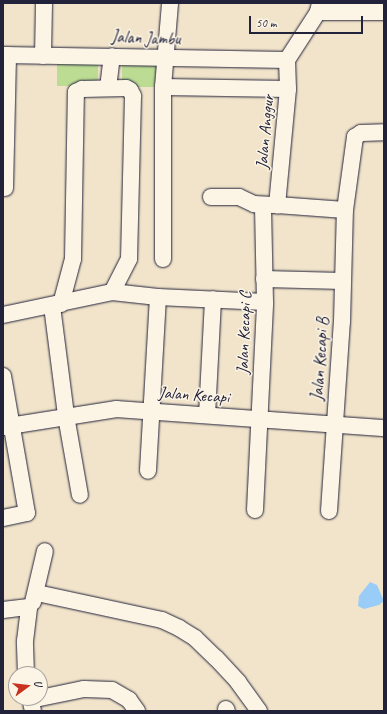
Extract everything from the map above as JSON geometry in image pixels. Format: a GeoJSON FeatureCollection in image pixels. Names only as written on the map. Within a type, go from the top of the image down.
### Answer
{"type":"FeatureCollection","features":[{"type":"Feature","properties":{"kind":"street"},"geometry":{"type":"LineString","coordinates":[[43,56],[44,3]]}},
{"type":"Feature","properties":{"kind":"street"},"geometry":{"type":"LineString","coordinates":[[163,259],[163,87],[170,3]]}},
{"type":"Feature","properties":{"kind":"street"},"geometry":{"type":"LineString","coordinates":[[287,60],[319,7],[384,12]]}},
{"type":"Feature","properties":{"kind":"street"},"geometry":{"type":"LineString","coordinates":[[5,188],[6,56]]}},
{"type":"Feature","properties":{"kind":"street","name":"Jalan Jambu"},"geometry":{"type":"LineString","coordinates":[[6,56],[112,56],[287,60]]}},
{"type":"Feature","properties":{"kind":"street"},"geometry":{"type":"LineString","coordinates":[[108,88],[112,56]]}},
{"type":"Feature","properties":{"kind":"street","name":"Jalan Anggur"},"geometry":{"type":"LineString","coordinates":[[270,206],[288,89],[287,60]]}},
{"type":"Feature","properties":{"kind":"street"},"geometry":{"type":"LineString","coordinates":[[163,87],[288,89]]}},
{"type":"Feature","properties":{"kind":"street"},"geometry":{"type":"LineString","coordinates":[[80,495],[66,416],[56,305],[73,259],[76,92],[82,89],[126,88],[133,96],[129,259],[112,292]]}},
{"type":"Feature","properties":{"kind":"street","name":"Jalan Kecapi B"},"geometry":{"type":"LineString","coordinates":[[329,510],[343,281],[345,210],[355,137],[360,133],[384,132]]}},
{"type":"Feature","properties":{"kind":"street"},"geometry":{"type":"LineString","coordinates":[[211,197],[239,197],[254,204],[270,206],[345,210]]}},
{"type":"Feature","properties":{"kind":"street","name":"Jalan Kecapi C"},"geometry":{"type":"LineString","coordinates":[[255,510],[265,302],[264,279],[270,206]]}},
{"type":"Feature","properties":{"kind":"street"},"geometry":{"type":"LineString","coordinates":[[264,279],[343,281]]}},
{"type":"Feature","properties":{"kind":"street"},"geometry":{"type":"LineString","coordinates":[[3,314],[56,305],[112,292],[158,297],[265,302]]}},
{"type":"Feature","properties":{"kind":"street"},"geometry":{"type":"LineString","coordinates":[[148,471],[153,411],[158,297]]}},
{"type":"Feature","properties":{"kind":"street"},"geometry":{"type":"LineString","coordinates":[[207,415],[213,299]]}},
{"type":"Feature","properties":{"kind":"street"},"geometry":{"type":"LineString","coordinates":[[3,376],[7,426],[27,513],[3,518]]}},
{"type":"Feature","properties":{"kind":"street","name":"Jalan Kecapi"},"geometry":{"type":"LineString","coordinates":[[7,426],[117,409],[335,423],[384,428]]}},
{"type":"Feature","properties":{"kind":"street"},"geometry":{"type":"LineString","coordinates":[[26,666],[25,641],[45,551]]}},
{"type":"Feature","properties":{"kind":"street"},"geometry":{"type":"LineString","coordinates":[[3,610],[33,600],[162,620],[195,638],[238,682],[259,711]]}},
{"type":"Feature","properties":{"kind":"street"},"geometry":{"type":"LineString","coordinates":[[48,698],[84,689],[112,690],[129,700],[137,711]]}},
{"type":"Feature","properties":{"kind":"green space"},"geometry":{"type":"Polygon","coordinates":[[[57,61],[98,61],[98,86],[57,86],[57,61]]]}},
{"type":"Feature","properties":{"kind":"green space"},"geometry":{"type":"Polygon","coordinates":[[[122,62],[158,62],[158,87],[122,87],[122,62]]]}},
{"type":"Feature","properties":{"kind":"water"},"geometry":{"type":"Polygon","coordinates":[[[370,582],[377,585],[384,601],[379,605],[364,609],[358,606],[359,596],[370,582]]]}}]}
